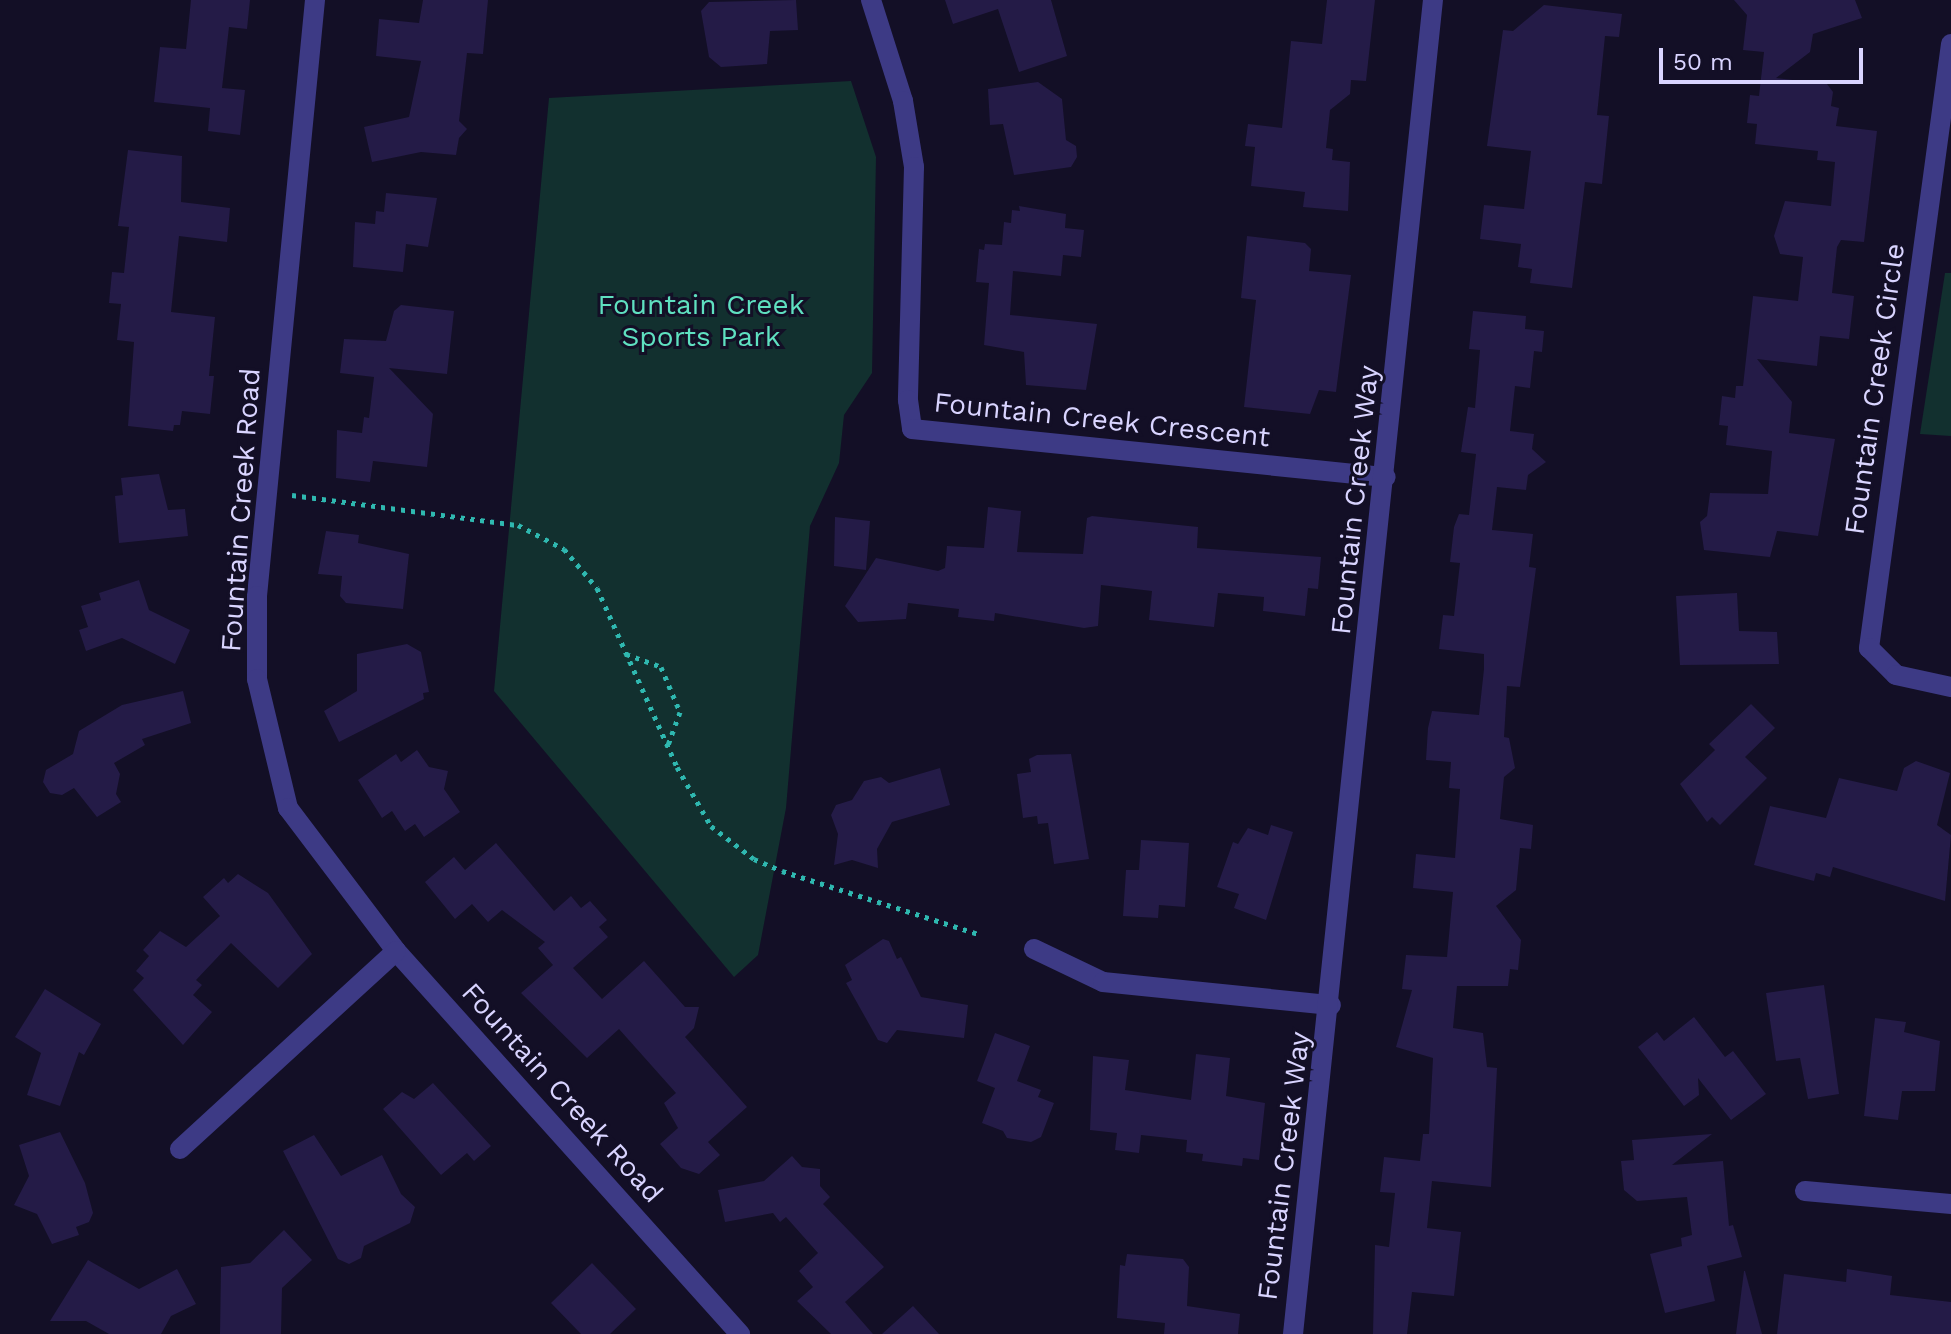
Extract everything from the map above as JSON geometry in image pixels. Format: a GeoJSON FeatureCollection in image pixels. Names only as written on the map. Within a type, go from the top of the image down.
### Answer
{"type":"FeatureCollection","features":[{"type":"Feature","properties":{"kind":"street","name":"Fountain Creek Road"},"geometry":{"type":"LineString","coordinates":[[315,0],[257,596],[257,679],[288,808],[396,951],[740,1334]]}},
{"type":"Feature","properties":{"kind":"street","name":"Fountain Creek Crescent"},"geometry":{"type":"LineString","coordinates":[[871,0],[903,101],[914,167],[908,400],[912,429],[1386,477]]}},
{"type":"Feature","properties":{"kind":"street","name":"Fountain Creek Way"},"geometry":{"type":"LineString","coordinates":[[1293,1334],[1331,1005],[1433,0]]}},
{"type":"Feature","properties":{"kind":"street","name":"Fountain Creek Circle"},"geometry":{"type":"LineString","coordinates":[[1951,44],[1869,648],[1896,675],[1951,687]]}},
{"type":"Feature","properties":{"kind":"street","name":"Fountain Creek Way"},"geometry":{"type":"LineString","coordinates":[[1034,949],[1103,982],[1331,1005]]}},
{"type":"Feature","properties":{"kind":"street"},"geometry":{"type":"LineString","coordinates":[[180,1149],[396,951]]}},
{"type":"Feature","properties":{"kind":"street"},"geometry":{"type":"LineString","coordinates":[[1805,1191],[1951,1204]]}},
{"type":"Feature","properties":{"kind":"path"},"geometry":{"type":"LineString","coordinates":[[292,495],[494,521],[540,534],[579,563],[597,588],[667,746],[711,826],[754,859],[981,935]]}},
{"type":"Feature","properties":{"kind":"path"},"geometry":{"type":"LineString","coordinates":[[626,654],[661,667],[680,712],[667,746]]}},
{"type":"Feature","properties":{"kind":"green space","name":"Fountain Creek Sports Park"},"geometry":{"type":"Polygon","coordinates":[[[851,81],[876,157],[872,373],[844,415],[839,463],[810,526],[786,808],[758,955],[734,977],[494,691],[549,98],[851,81]]]}},
{"type":"Feature","properties":{"kind":"green space"},"geometry":{"type":"Polygon","coordinates":[[[1945,273],[1951,273],[1951,436],[1920,434],[1945,273]]]}},
{"type":"Feature","properties":{"kind":"building"},"geometry":{"type":"Polygon","coordinates":[[[191,0],[250,0],[247,29],[229,27],[222,88],[245,90],[240,135],[208,131],[210,108],[154,102],[160,47],[186,49],[191,0]]]}},
{"type":"Feature","properties":{"kind":"building"},"geometry":{"type":"Polygon","coordinates":[[[423,0],[488,0],[483,54],[467,53],[459,121],[467,129],[459,138],[456,155],[421,152],[372,162],[364,127],[409,117],[421,61],[376,56],[379,19],[419,23],[423,0]]]}},
{"type":"Feature","properties":{"kind":"building"},"geometry":{"type":"Polygon","coordinates":[[[796,0],[798,30],[770,31],[767,64],[721,67],[709,57],[701,11],[709,2],[796,0]]]}},
{"type":"Feature","properties":{"kind":"building"},"geometry":{"type":"Polygon","coordinates":[[[945,0],[1051,0],[1067,56],[1019,72],[998,9],[953,24],[945,0]]]}},
{"type":"Feature","properties":{"kind":"building"},"geometry":{"type":"Polygon","coordinates":[[[1327,0],[1375,0],[1366,81],[1351,80],[1350,94],[1330,110],[1326,148],[1333,149],[1332,160],[1350,162],[1348,211],[1303,207],[1305,192],[1251,186],[1255,147],[1245,146],[1248,124],[1282,128],[1291,41],[1322,44],[1327,0]]]}},
{"type":"Feature","properties":{"kind":"building"},"geometry":{"type":"Polygon","coordinates":[[[1734,0],[1855,0],[1862,18],[1813,34],[1810,52],[1776,78],[1827,84],[1833,92],[1831,106],[1839,108],[1836,126],[1877,131],[1864,242],[1841,240],[1837,247],[1832,293],[1854,296],[1849,339],[1820,336],[1817,366],[1757,359],[1792,402],[1789,433],[1835,439],[1818,536],[1777,531],[1770,557],[1704,550],[1700,522],[1707,516],[1710,493],[1768,494],[1772,451],[1726,445],[1728,426],[1719,425],[1722,396],[1735,398],[1736,386],[1743,386],[1753,296],[1798,301],[1803,257],[1780,254],[1774,236],[1785,201],[1831,206],[1835,162],[1817,160],[1818,151],[1755,144],[1757,124],[1747,123],[1750,95],[1759,96],[1764,52],[1743,50],[1747,15],[1734,0]]]}},
{"type":"Feature","properties":{"kind":"building"},"geometry":{"type":"Polygon","coordinates":[[[1544,5],[1622,14],[1619,37],[1605,36],[1597,115],[1609,116],[1602,184],[1585,182],[1572,288],[1530,283],[1532,269],[1518,267],[1521,244],[1480,239],[1484,205],[1524,209],[1531,151],[1487,146],[1503,30],[1513,31],[1544,5]]]}},
{"type":"Feature","properties":{"kind":"building"},"geometry":{"type":"Polygon","coordinates":[[[1038,82],[1062,99],[1066,140],[1076,146],[1077,157],[1071,167],[1014,175],[1003,124],[990,125],[988,89],[1038,82]]]}},
{"type":"Feature","properties":{"kind":"building"},"geometry":{"type":"Polygon","coordinates":[[[128,150],[182,156],[181,202],[230,208],[227,242],[179,236],[171,312],[215,317],[209,376],[214,376],[210,414],[182,411],[180,425],[174,425],[173,431],[128,426],[134,342],[117,340],[121,304],[109,303],[112,272],[124,273],[129,227],[118,226],[128,150]]]}},
{"type":"Feature","properties":{"kind":"building"},"geometry":{"type":"Polygon","coordinates":[[[386,193],[437,198],[428,247],[406,244],[403,272],[353,267],[355,222],[375,224],[376,211],[384,212],[386,193]]]}},
{"type":"Feature","properties":{"kind":"building"},"geometry":{"type":"Polygon","coordinates":[[[1019,206],[1066,214],[1065,228],[1084,230],[1081,257],[1063,255],[1061,276],[1013,271],[1010,315],[1097,324],[1086,390],[1026,385],[1024,352],[984,345],[989,283],[976,282],[979,249],[984,250],[985,244],[1002,245],[1004,222],[1011,223],[1012,210],[1020,211],[1019,206]]]}},
{"type":"Feature","properties":{"kind":"building"},"geometry":{"type":"Polygon","coordinates":[[[1247,236],[1305,243],[1311,249],[1309,271],[1351,275],[1336,392],[1319,390],[1310,414],[1244,407],[1256,300],[1241,298],[1247,236]]]}},
{"type":"Feature","properties":{"kind":"building"},"geometry":{"type":"Polygon","coordinates":[[[401,305],[454,311],[447,374],[389,368],[433,414],[427,467],[373,461],[370,482],[336,478],[337,430],[362,433],[364,417],[369,418],[374,377],[340,373],[344,339],[386,341],[394,311],[401,305]]]}},
{"type":"Feature","properties":{"kind":"building"},"geometry":{"type":"Polygon","coordinates":[[[1473,311],[1526,316],[1525,329],[1544,331],[1542,352],[1534,351],[1530,388],[1515,386],[1510,431],[1534,434],[1532,449],[1546,462],[1528,475],[1526,490],[1497,487],[1492,530],[1533,534],[1529,567],[1536,568],[1520,687],[1507,686],[1504,737],[1509,738],[1515,768],[1504,777],[1500,819],[1533,825],[1531,849],[1520,848],[1516,890],[1496,906],[1521,940],[1518,970],[1510,969],[1508,986],[1457,986],[1453,1028],[1483,1033],[1487,1067],[1497,1068],[1491,1187],[1432,1181],[1427,1228],[1461,1232],[1454,1296],[1412,1292],[1407,1334],[1373,1334],[1375,1245],[1389,1247],[1395,1193],[1380,1192],[1384,1157],[1420,1161],[1423,1134],[1429,1134],[1433,1058],[1396,1047],[1412,990],[1402,989],[1406,955],[1447,957],[1453,892],[1413,888],[1416,854],[1455,858],[1460,789],[1449,788],[1451,762],[1426,760],[1428,728],[1432,711],[1479,715],[1484,669],[1484,654],[1439,649],[1443,615],[1454,616],[1460,563],[1450,562],[1454,527],[1459,514],[1469,515],[1476,454],[1461,452],[1468,407],[1475,408],[1480,350],[1469,349],[1473,311]]]}},
{"type":"Feature","properties":{"kind":"building"},"geometry":{"type":"Polygon","coordinates":[[[159,474],[168,510],[185,509],[188,536],[119,543],[115,496],[123,495],[121,478],[159,474]]]}},
{"type":"Feature","properties":{"kind":"building"},"geometry":{"type":"Polygon","coordinates":[[[988,507],[1021,511],[1017,552],[1083,554],[1087,518],[1092,516],[1198,527],[1197,548],[1321,557],[1318,589],[1308,588],[1305,616],[1263,611],[1264,597],[1218,593],[1214,627],[1149,620],[1152,591],[1101,585],[1098,626],[1084,628],[995,613],[994,621],[958,617],[959,609],[908,603],[906,619],[858,622],[845,606],[876,558],[938,571],[945,568],[947,546],[984,548],[988,507]]]}},
{"type":"Feature","properties":{"kind":"building"},"geometry":{"type":"Polygon","coordinates":[[[835,517],[870,521],[866,570],[834,566],[835,517]]]}},
{"type":"Feature","properties":{"kind":"building"},"geometry":{"type":"Polygon","coordinates":[[[326,531],[359,535],[358,543],[409,554],[403,609],[346,603],[340,596],[342,576],[318,574],[326,531]]]}},
{"type":"Feature","properties":{"kind":"building"},"geometry":{"type":"Polygon","coordinates":[[[139,580],[149,610],[190,630],[175,664],[122,638],[86,651],[79,630],[88,627],[81,606],[101,600],[99,593],[139,580]]]}},
{"type":"Feature","properties":{"kind":"building"},"geometry":{"type":"Polygon","coordinates":[[[1737,593],[1739,631],[1777,632],[1779,664],[1680,665],[1676,596],[1737,593]]]}},
{"type":"Feature","properties":{"kind":"building"},"geometry":{"type":"Polygon","coordinates":[[[407,644],[421,652],[429,692],[423,693],[424,699],[339,742],[324,711],[357,691],[357,654],[407,644]]]}},
{"type":"Feature","properties":{"kind":"building"},"geometry":{"type":"Polygon","coordinates":[[[183,691],[191,723],[142,739],[145,745],[114,763],[120,774],[116,794],[121,802],[97,817],[74,788],[62,795],[50,793],[43,782],[46,770],[73,754],[79,731],[122,705],[183,691]]]}},
{"type":"Feature","properties":{"kind":"building"},"geometry":{"type":"Polygon","coordinates":[[[1751,704],[1775,728],[1745,757],[1767,778],[1720,825],[1712,817],[1707,822],[1680,784],[1715,750],[1709,744],[1751,704]]]}},
{"type":"Feature","properties":{"kind":"building"},"geometry":{"type":"Polygon","coordinates":[[[417,750],[429,767],[448,771],[444,789],[460,812],[424,837],[415,824],[405,831],[392,811],[382,818],[358,780],[396,754],[401,762],[417,750]]]}},
{"type":"Feature","properties":{"kind":"building"},"geometry":{"type":"Polygon","coordinates":[[[1071,754],[1089,859],[1054,864],[1048,823],[1038,824],[1037,816],[1023,818],[1017,774],[1031,772],[1029,759],[1037,755],[1071,754]]]}},
{"type":"Feature","properties":{"kind":"building"},"geometry":{"type":"Polygon","coordinates":[[[1916,761],[1950,773],[1937,825],[1951,835],[1945,901],[1833,867],[1830,877],[1816,873],[1814,881],[1754,865],[1770,806],[1826,818],[1839,778],[1897,791],[1904,768],[1916,761]]]}},
{"type":"Feature","properties":{"kind":"building"},"geometry":{"type":"Polygon","coordinates":[[[940,768],[950,805],[892,822],[877,849],[878,868],[852,860],[834,865],[838,834],[831,815],[836,805],[852,800],[864,781],[881,777],[889,783],[940,768]]]}},
{"type":"Feature","properties":{"kind":"building"},"geometry":{"type":"Polygon","coordinates":[[[1271,825],[1293,832],[1266,920],[1234,908],[1239,894],[1217,887],[1233,842],[1238,844],[1248,828],[1268,835],[1271,825]]]}},
{"type":"Feature","properties":{"kind":"building"},"geometry":{"type":"Polygon","coordinates":[[[1141,840],[1189,843],[1185,907],[1159,905],[1158,918],[1123,916],[1126,870],[1139,870],[1141,840]]]}},
{"type":"Feature","properties":{"kind":"building"},"geometry":{"type":"Polygon","coordinates":[[[496,843],[554,911],[571,896],[581,908],[590,901],[607,920],[599,927],[608,937],[573,968],[602,999],[644,961],[685,1007],[699,1007],[694,1028],[685,1037],[747,1107],[708,1142],[720,1155],[699,1174],[681,1168],[660,1144],[678,1128],[664,1103],[676,1093],[619,1029],[587,1058],[521,993],[553,965],[538,948],[545,942],[502,910],[488,922],[472,904],[455,919],[425,882],[454,857],[465,870],[496,843]]]}},
{"type":"Feature","properties":{"kind":"building"},"geometry":{"type":"Polygon","coordinates":[[[238,874],[268,893],[312,954],[278,988],[231,943],[196,980],[202,985],[193,995],[212,1012],[183,1045],[133,990],[144,978],[136,971],[149,956],[143,950],[160,931],[186,947],[220,916],[203,897],[224,878],[228,883],[238,874]]]}},
{"type":"Feature","properties":{"kind":"building"},"geometry":{"type":"Polygon","coordinates":[[[883,939],[889,941],[897,959],[901,957],[921,997],[968,1005],[964,1038],[897,1030],[887,1043],[878,1040],[846,983],[852,980],[845,965],[883,939]]]}},
{"type":"Feature","properties":{"kind":"building"},"geometry":{"type":"Polygon","coordinates":[[[1824,985],[1839,1094],[1808,1099],[1800,1058],[1776,1061],[1766,993],[1824,985]]]}},
{"type":"Feature","properties":{"kind":"building"},"geometry":{"type":"Polygon","coordinates":[[[45,989],[101,1024],[84,1055],[79,1052],[60,1106],[27,1095],[41,1053],[15,1037],[45,989]]]}},
{"type":"Feature","properties":{"kind":"building"},"geometry":{"type":"Polygon","coordinates":[[[1694,1017],[1725,1057],[1733,1051],[1766,1094],[1731,1120],[1698,1078],[1699,1095],[1684,1106],[1638,1047],[1657,1032],[1664,1041],[1694,1017]]]}},
{"type":"Feature","properties":{"kind":"building"},"geometry":{"type":"Polygon","coordinates":[[[1875,1018],[1906,1022],[1904,1032],[1940,1041],[1935,1091],[1902,1091],[1898,1120],[1864,1116],[1875,1018]]]}},
{"type":"Feature","properties":{"kind":"building"},"geometry":{"type":"Polygon","coordinates":[[[995,1033],[1030,1046],[1017,1081],[1041,1090],[1038,1097],[1054,1103],[1041,1137],[1031,1142],[1007,1138],[1003,1131],[982,1123],[995,1088],[977,1081],[995,1033]]]}},
{"type":"Feature","properties":{"kind":"building"},"geometry":{"type":"Polygon","coordinates":[[[1196,1054],[1230,1058],[1226,1096],[1265,1103],[1259,1160],[1243,1158],[1242,1166],[1202,1161],[1203,1154],[1186,1152],[1187,1140],[1141,1135],[1139,1153],[1115,1150],[1117,1133],[1090,1130],[1093,1056],[1129,1060],[1125,1090],[1191,1100],[1196,1054]]]}},
{"type":"Feature","properties":{"kind":"building"},"geometry":{"type":"Polygon","coordinates":[[[433,1083],[491,1146],[474,1161],[467,1153],[441,1175],[383,1109],[402,1092],[414,1099],[433,1083]]]}},
{"type":"Feature","properties":{"kind":"building"},"geometry":{"type":"Polygon","coordinates":[[[60,1132],[85,1183],[93,1213],[89,1222],[76,1227],[79,1235],[52,1244],[37,1214],[14,1205],[29,1176],[19,1145],[60,1132]]]}},
{"type":"Feature","properties":{"kind":"building"},"geometry":{"type":"Polygon","coordinates":[[[1712,1134],[1672,1165],[1723,1161],[1729,1226],[1733,1225],[1742,1257],[1707,1266],[1715,1301],[1665,1313],[1650,1254],[1682,1246],[1681,1238],[1692,1235],[1687,1197],[1637,1201],[1624,1190],[1621,1161],[1634,1160],[1632,1140],[1712,1134]]]}},
{"type":"Feature","properties":{"kind":"building"},"geometry":{"type":"Polygon","coordinates":[[[314,1135],[341,1176],[382,1155],[401,1194],[415,1207],[410,1223],[364,1246],[361,1258],[349,1264],[338,1259],[283,1151],[314,1135]]]}},
{"type":"Feature","properties":{"kind":"building"},"geometry":{"type":"Polygon","coordinates":[[[792,1156],[802,1167],[820,1169],[820,1186],[830,1197],[823,1204],[884,1267],[845,1302],[873,1334],[831,1334],[797,1301],[813,1287],[799,1271],[818,1253],[786,1217],[780,1222],[773,1213],[725,1222],[718,1190],[764,1181],[792,1156]]]}},
{"type":"Feature","properties":{"kind":"building"},"geometry":{"type":"Polygon","coordinates":[[[284,1230],[312,1260],[282,1288],[281,1334],[220,1334],[221,1267],[250,1263],[284,1230]]]}},
{"type":"Feature","properties":{"kind":"building"},"geometry":{"type":"Polygon","coordinates":[[[1127,1254],[1183,1259],[1189,1267],[1187,1306],[1240,1314],[1238,1334],[1164,1334],[1165,1323],[1117,1318],[1120,1265],[1125,1266],[1127,1254]]]}},
{"type":"Feature","properties":{"kind":"building"},"geometry":{"type":"Polygon","coordinates":[[[88,1260],[139,1289],[177,1269],[196,1304],[171,1316],[161,1334],[109,1334],[86,1321],[50,1321],[88,1260]]]}},
{"type":"Feature","properties":{"kind":"building"},"geometry":{"type":"Polygon","coordinates":[[[592,1263],[636,1309],[610,1334],[581,1334],[551,1303],[592,1263]]]}},
{"type":"Feature","properties":{"kind":"building"},"geometry":{"type":"Polygon","coordinates":[[[1847,1269],[1892,1276],[1890,1295],[1951,1302],[1951,1334],[1777,1334],[1784,1274],[1846,1282],[1847,1269]]]}},
{"type":"Feature","properties":{"kind":"building"},"geometry":{"type":"Polygon","coordinates":[[[1745,1271],[1762,1334],[1736,1334],[1745,1271]]]}},
{"type":"Feature","properties":{"kind":"building"},"geometry":{"type":"Polygon","coordinates":[[[913,1306],[939,1334],[882,1334],[913,1306]]]}}]}
